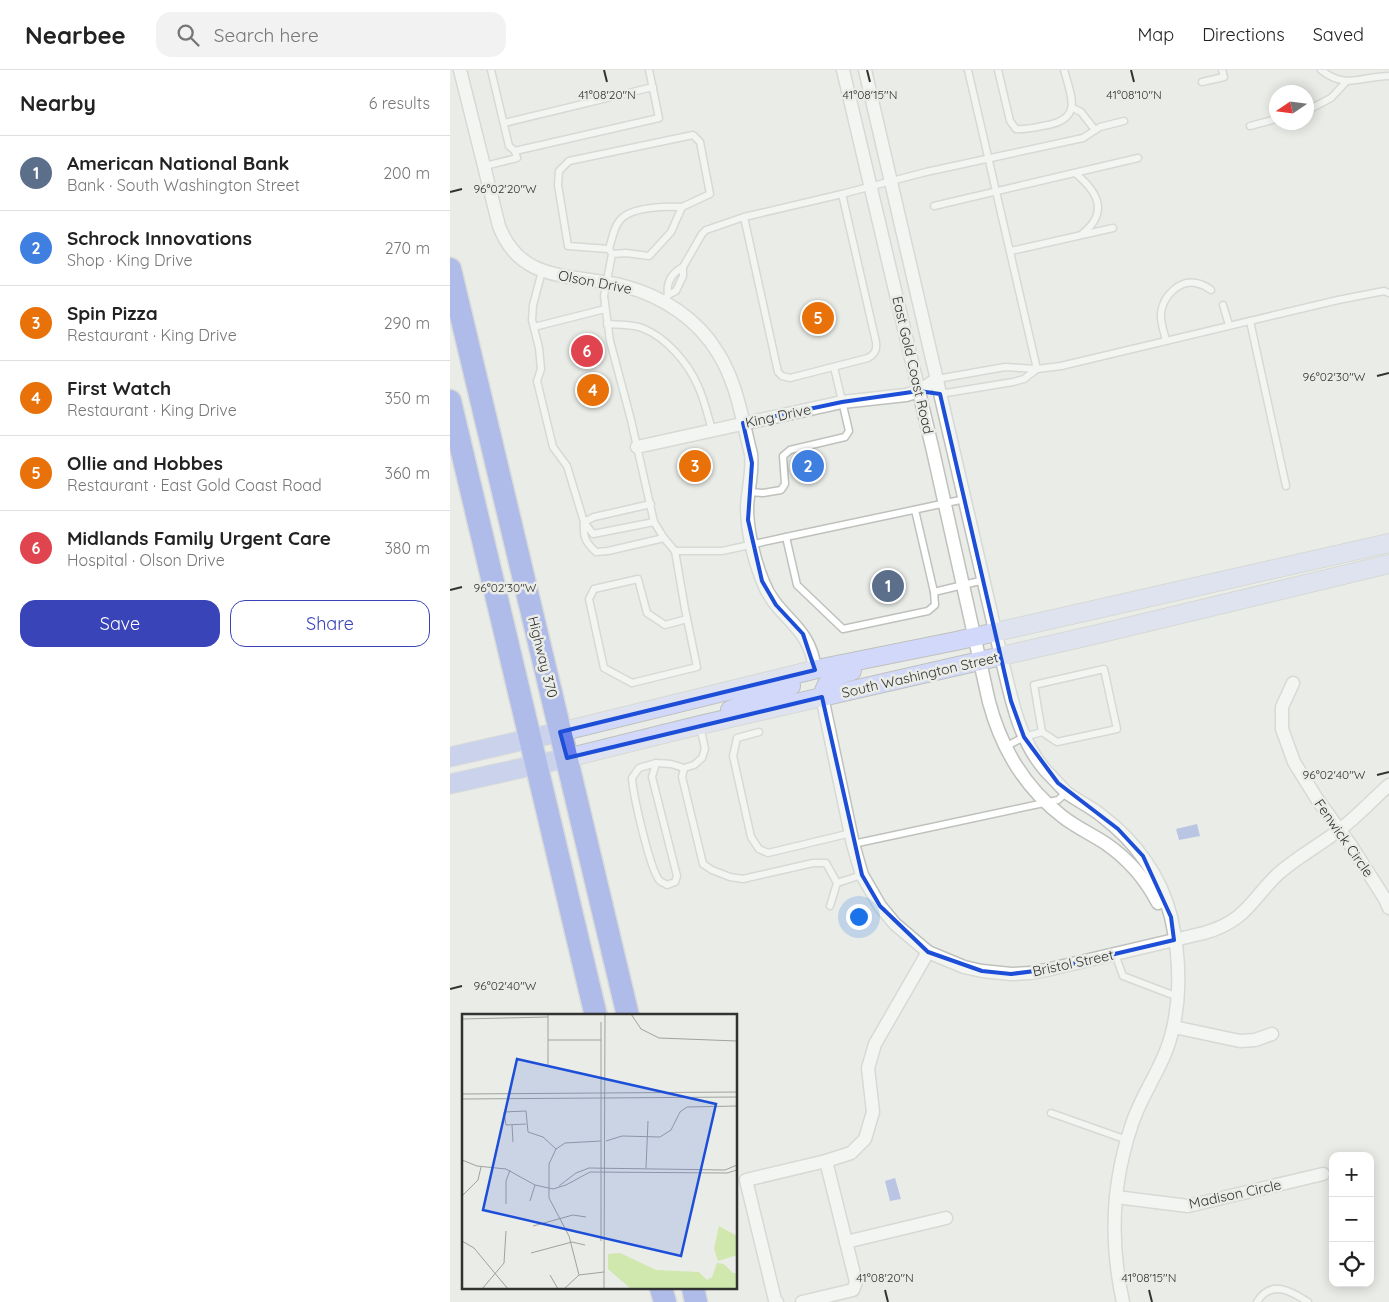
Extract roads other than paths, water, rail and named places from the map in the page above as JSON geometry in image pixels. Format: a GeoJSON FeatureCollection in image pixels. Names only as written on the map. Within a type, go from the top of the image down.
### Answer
{"type":"FeatureCollection","features":[{"type":"Feature","properties":{"kind":"highway","name":"Highway 370"},"geometry":{"type":"LineString","coordinates":[[450,268],[551,761],[596,1014]]}},
{"type":"Feature","properties":{"kind":"highway","name":"Highway 370"},"geometry":{"type":"LineString","coordinates":[[450,401],[470,487],[627,1014]]}},
{"type":"Feature","properties":{"kind":"main road","name":"South Washington Street"},"geometry":{"type":"LineString","coordinates":[[450,757],[815,670],[1389,543]]}},
{"type":"Feature","properties":{"kind":"main road","name":"South Washington Street"},"geometry":{"type":"LineString","coordinates":[[450,784],[1389,564]]}},
{"type":"Feature","properties":{"kind":"main road"},"geometry":{"type":"LineString","coordinates":[[822,697],[826,683],[833,677],[910,658],[919,648]]}},
{"type":"Feature","properties":{"kind":"main road"},"geometry":{"type":"LineString","coordinates":[[700,725],[779,689],[807,682],[813,677],[815,670]]}},
{"type":"Feature","properties":{"kind":"street","name":"Olson Drive"},"geometry":{"type":"LineString","coordinates":[[460,70],[503,236],[520,258],[529,265],[556,275],[606,282],[666,298],[694,323],[717,352],[734,387],[752,463],[747,511],[752,544],[766,589],[776,605],[803,634],[811,651],[815,670]]}},
{"type":"Feature","properties":{"kind":"street","name":"East Gold Coast Road"},"geometry":{"type":"LineString","coordinates":[[844,70],[994,719],[1005,747],[1015,764],[1046,803],[1077,826],[1105,843],[1123,857],[1137,872],[1156,898],[1174,940]]}},
{"type":"Feature","properties":{"kind":"street","name":"East Gold Coast Road"},"geometry":{"type":"LineString","coordinates":[[864,70],[1001,656],[1012,701],[1024,737],[1045,770],[1067,792],[1118,828],[1143,856],[1171,917],[1174,940]]}},
{"type":"Feature","properties":{"kind":"street","name":"King Drive"},"geometry":{"type":"LineString","coordinates":[[919,392],[937,378]]}},
{"type":"Feature","properties":{"kind":"street","name":"King Drive"},"geometry":{"type":"LineString","coordinates":[[637,447],[842,402],[900,396],[919,392],[940,394]]}},
{"type":"Feature","properties":{"kind":"street","name":"Fenwick Circle"},"geometry":{"type":"LineString","coordinates":[[1293,683],[1282,707],[1282,729],[1294,762],[1317,799],[1357,854],[1389,908]]}},
{"type":"Feature","properties":{"kind":"street","name":"Bristol Street"},"geometry":{"type":"LineString","coordinates":[[822,697],[852,839],[862,875],[885,912],[895,924],[928,952],[982,971],[1011,974],[1051,969],[1216,930],[1236,920],[1278,875],[1294,861],[1339,830],[1389,784]]}},
{"type":"Feature","properties":{"kind":"street"},"geometry":{"type":"LineString","coordinates":[[1123,1302],[1117,1276],[1114,1237],[1120,1166],[1132,1124],[1166,1052],[1174,1026],[1178,997],[1178,974],[1174,940]]}},
{"type":"Feature","properties":{"kind":"street"},"geometry":{"type":"LineString","coordinates":[[777,1302],[746,1180],[826,1161],[851,1153],[865,1139],[873,1112],[868,1068],[875,1044],[928,952]]}},
{"type":"Feature","properties":{"kind":"street"},"geometry":{"type":"LineString","coordinates":[[1174,1026],[1240,1041],[1255,1040],[1272,1034]]}},
{"type":"Feature","properties":{"kind":"street"},"geometry":{"type":"LineString","coordinates":[[802,1302],[853,1290],[856,1282],[826,1161]]}},
{"type":"Feature","properties":{"kind":"street","name":"Madison Circle"},"geometry":{"type":"LineString","coordinates":[[1116,1197],[1188,1206],[1323,1174]]}},
{"type":"Feature","properties":{"kind":"street"},"geometry":{"type":"LineString","coordinates":[[846,1242],[946,1218]]}},
{"type":"Feature","properties":{"kind":"lane"},"geometry":{"type":"LineString","coordinates":[[485,166],[517,158],[515,151],[509,146],[491,70]]}},
{"type":"Feature","properties":{"kind":"lane"},"geometry":{"type":"LineString","coordinates":[[515,151],[659,118],[649,70]]}},
{"type":"Feature","properties":{"kind":"lane"},"geometry":{"type":"LineString","coordinates":[[968,70],[1037,369]]}},
{"type":"Feature","properties":{"kind":"lane"},"geometry":{"type":"LineString","coordinates":[[998,70],[1010,121],[1016,129],[1024,130],[1065,120],[1073,108],[1064,70]]}},
{"type":"Feature","properties":{"kind":"lane"},"geometry":{"type":"LineString","coordinates":[[1202,82],[1224,78],[1222,70]]}},
{"type":"Feature","properties":{"kind":"lane"},"geometry":{"type":"LineString","coordinates":[[1321,70],[1327,75],[1346,82],[1389,76]]}},
{"type":"Feature","properties":{"kind":"lane"},"geometry":{"type":"LineString","coordinates":[[1314,107],[1331,98],[1346,82]]}},
{"type":"Feature","properties":{"kind":"lane"},"geometry":{"type":"LineString","coordinates":[[504,123],[652,87]]}},
{"type":"Feature","properties":{"kind":"lane"},"geometry":{"type":"LineString","coordinates":[[1073,108],[1081,112],[1094,130]]}},
{"type":"Feature","properties":{"kind":"lane"},"geometry":{"type":"LineString","coordinates":[[666,298],[676,291],[683,276],[683,268],[706,230],[744,217],[891,181],[1083,138],[1094,130],[1124,120]]}},
{"type":"Feature","properties":{"kind":"lane"},"geometry":{"type":"LineString","coordinates":[[1250,126],[1269,121]]}},
{"type":"Feature","properties":{"kind":"lane"},"geometry":{"type":"LineString","coordinates":[[682,207],[671,232],[649,256],[610,251],[568,246],[558,185],[559,171],[569,161],[694,135],[700,142],[710,194],[682,207],[665,206],[633,212],[622,217],[616,226],[610,251],[604,309],[610,342],[654,522],[675,551],[697,667],[632,683],[604,668],[589,599],[594,589],[638,579],[646,613],[665,625],[687,619]]}},
{"type":"Feature","properties":{"kind":"lane"},"geometry":{"type":"LineString","coordinates":[[934,206],[1138,158]]}},
{"type":"Feature","properties":{"kind":"lane"},"geometry":{"type":"LineString","coordinates":[[1075,173],[1094,192],[1098,207],[1097,214],[1088,229],[1078,236]]}},
{"type":"Feature","properties":{"kind":"lane"},"geometry":{"type":"LineString","coordinates":[[744,217],[778,372],[790,378],[868,358],[875,353],[876,342],[842,194]]}},
{"type":"Feature","properties":{"kind":"lane"},"geometry":{"type":"LineString","coordinates":[[1011,251],[1113,228]]}},
{"type":"Feature","properties":{"kind":"lane"},"geometry":{"type":"LineString","coordinates":[[542,271],[533,305],[532,320],[539,348],[541,368],[537,382],[553,447],[567,466],[584,522],[593,534],[654,522]]}},
{"type":"Feature","properties":{"kind":"lane"},"geometry":{"type":"LineString","coordinates":[[1166,340],[1162,328],[1161,313],[1165,299],[1174,289],[1186,284],[1197,283],[1211,290]]}},
{"type":"Feature","properties":{"kind":"lane"},"geometry":{"type":"LineString","coordinates":[[937,378],[1005,367],[1037,369],[1061,366],[1250,320],[1384,291],[1389,293]]}},
{"type":"Feature","properties":{"kind":"lane"},"geometry":{"type":"LineString","coordinates":[[1223,305],[1229,325]]}},
{"type":"Feature","properties":{"kind":"lane"},"geometry":{"type":"LineString","coordinates":[[534,327],[604,309]]}},
{"type":"Feature","properties":{"kind":"lane"},"geometry":{"type":"LineString","coordinates":[[1250,320],[1286,486]]}},
{"type":"Feature","properties":{"kind":"lane"},"geometry":{"type":"LineString","coordinates":[[607,324],[644,328],[666,343],[687,367],[698,386],[712,430]]}},
{"type":"Feature","properties":{"kind":"lane"},"geometry":{"type":"LineString","coordinates":[[749,492],[781,490],[785,484],[783,456],[790,450],[846,437],[850,431],[834,367]]}},
{"type":"Feature","properties":{"kind":"lane"},"geometry":{"type":"LineString","coordinates":[[940,394],[1013,382],[1024,379],[1037,369]]}},
{"type":"Feature","properties":{"kind":"lane"},"geometry":{"type":"LineString","coordinates":[[675,551],[722,551],[965,499]]}},
{"type":"Feature","properties":{"kind":"lane"},"geometry":{"type":"LineString","coordinates":[[584,522],[594,517],[651,504]]}},
{"type":"Feature","properties":{"kind":"lane"},"geometry":{"type":"LineString","coordinates":[[786,537],[797,585],[843,629],[928,610],[935,605],[934,592],[915,510]]}},
{"type":"Feature","properties":{"kind":"lane"},"geometry":{"type":"LineString","coordinates":[[584,522],[583,532],[586,543],[596,552],[608,552],[664,538]]}},
{"type":"Feature","properties":{"kind":"lane"},"geometry":{"type":"LineString","coordinates":[[934,592],[984,580]]}},
{"type":"Feature","properties":{"kind":"lane"},"geometry":{"type":"LineString","coordinates":[[1005,747],[1024,737],[1042,732],[1057,742],[1117,729],[1104,669],[1034,685],[1042,732]]}},
{"type":"Feature","properties":{"kind":"lane"},"geometry":{"type":"LineString","coordinates":[[656,763],[652,777],[677,876],[675,882],[667,885],[660,881],[654,870],[634,795],[632,778],[639,768],[656,763],[671,764],[684,768],[694,765],[702,758],[705,749],[700,725]]}},
{"type":"Feature","properties":{"kind":"lane"},"geometry":{"type":"LineString","coordinates":[[759,732],[737,738],[733,756],[751,837],[759,849],[768,853],[1046,803],[1058,800],[1067,792]]}},
{"type":"Feature","properties":{"kind":"lane"},"geometry":{"type":"LineString","coordinates":[[684,768],[682,778],[703,864],[712,870],[730,877],[743,879],[813,863],[826,864],[837,883],[830,906]]}},
{"type":"Feature","properties":{"kind":"lane"},"geometry":{"type":"LineString","coordinates":[[837,883],[862,875]]}},
{"type":"Feature","properties":{"kind":"lane"},"geometry":{"type":"LineString","coordinates":[[1115,954],[1123,976],[1178,997]]}},
{"type":"Feature","properties":{"kind":"lane"},"geometry":{"type":"LineString","coordinates":[[1050,1113],[1127,1140]]}},
{"type":"Feature","properties":{"kind":"lane"},"geometry":{"type":"LineString","coordinates":[[1257,1302],[1261,1295],[1266,1292],[1280,1289],[1286,1289],[1308,1302]]}},
{"type":"Feature","properties":{"kind":"water"},"geometry":{"type":"Polygon","coordinates":[[[1197,824],[1200,836],[1179,840],[1176,829],[1197,824]]]}},
{"type":"Feature","properties":{"kind":"water"},"geometry":{"type":"Polygon","coordinates":[[[895,1178],[901,1199],[890,1201],[885,1181],[895,1178]]]}},
{"type":"Feature","properties":{"kind":"place","name":"Ollie and Hobbes"},"geometry":{"type":"Point","coordinates":[818,318]}},
{"type":"Feature","properties":{"kind":"place","name":"Midlands Family Urgent Care"},"geometry":{"type":"Point","coordinates":[587,351]}},
{"type":"Feature","properties":{"kind":"place","name":"First Watch"},"geometry":{"type":"Point","coordinates":[593,390]}},
{"type":"Feature","properties":{"kind":"place","name":"Spin Pizza"},"geometry":{"type":"Point","coordinates":[695,466]}},
{"type":"Feature","properties":{"kind":"place","name":"Schrock Innovations"},"geometry":{"type":"Point","coordinates":[808,466]}},
{"type":"Feature","properties":{"kind":"place","name":"American National Bank"},"geometry":{"type":"Point","coordinates":[888,586]}}]}
